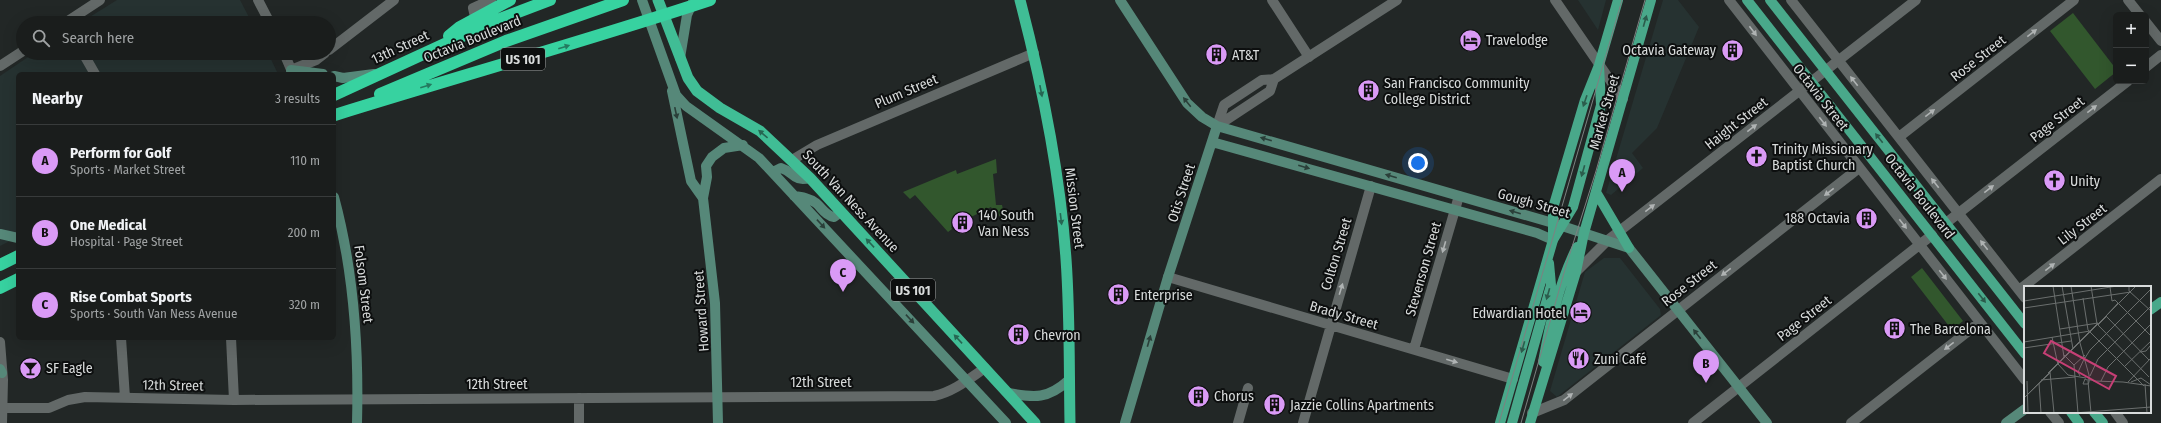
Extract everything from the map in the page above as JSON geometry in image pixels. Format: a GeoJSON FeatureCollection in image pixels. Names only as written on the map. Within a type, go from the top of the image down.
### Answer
{"type":"FeatureCollection","features":[{"type":"Feature","properties":{"kind":"highway"},"geometry":{"type":"LineString","coordinates":[[336,93],[428,51],[460,27],[510,0]]}},
{"type":"Feature","properties":{"kind":"highway","name":"Octavia Boulevard"},"geometry":{"type":"LineString","coordinates":[[428,51],[497,20],[548,0]]}},
{"type":"Feature","properties":{"kind":"highway","name":"Octavia Boulevard"},"geometry":{"type":"LineString","coordinates":[[336,114],[472,55],[623,0]]}},
{"type":"Feature","properties":{"kind":"highway","name":"South Van Ness Avenue"},"geometry":{"type":"LineString","coordinates":[[658,0],[688,78],[701,95],[760,131],[792,160],[1035,423]]}},
{"type":"Feature","properties":{"kind":"highway","name":"US 101"},"geometry":{"type":"LineString","coordinates":[[336,114],[442,81],[584,41],[710,0]]}},
{"type":"Feature","properties":{"kind":"highway","name":"Mission Street"},"geometry":{"type":"LineString","coordinates":[[1020,0],[1034,52],[1053,158],[1066,259],[1070,423]]}},
{"type":"Feature","properties":{"kind":"highway"},"geometry":{"type":"LineString","coordinates":[[0,264],[16,256]]}},
{"type":"Feature","properties":{"kind":"highway"},"geometry":{"type":"LineString","coordinates":[[0,288],[16,280]]}},
{"type":"Feature","properties":{"kind":"main road","name":"13th Street"},"geometry":{"type":"LineString","coordinates":[[336,93],[478,27],[548,0]]}},
{"type":"Feature","properties":{"kind":"main road"},"geometry":{"type":"LineString","coordinates":[[336,114],[473,55],[629,0]]}},
{"type":"Feature","properties":{"kind":"main road"},"geometry":{"type":"LineString","coordinates":[[642,0],[676,95],[686,106],[743,145],[773,172],[1006,423]]}},
{"type":"Feature","properties":{"kind":"main road"},"geometry":{"type":"LineString","coordinates":[[680,58],[687,16],[694,0]]}},
{"type":"Feature","properties":{"kind":"main road"},"geometry":{"type":"LineString","coordinates":[[1120,0],[1187,103],[1202,117],[1217,126]]}},
{"type":"Feature","properties":{"kind":"main road","name":"Market Street"},"geometry":{"type":"LineString","coordinates":[[1500,423],[1557,224],[1553,208],[1585,100],[1599,65],[1618,0]]}},
{"type":"Feature","properties":{"kind":"main road","name":"Market Street"},"geometry":{"type":"LineString","coordinates":[[1531,418],[1576,272],[1584,233],[1651,0]]}},
{"type":"Feature","properties":{"kind":"main road","name":"Octavia Boulevard"},"geometry":{"type":"LineString","coordinates":[[1747,0],[2024,353]]}},
{"type":"Feature","properties":{"kind":"main road","name":"Octavia Boulevard"},"geometry":{"type":"LineString","coordinates":[[1770,0],[2024,323]]}},
{"type":"Feature","properties":{"kind":"main road","name":"Market Street"},"geometry":{"type":"LineString","coordinates":[[1557,224],[1573,207],[1602,105],[1599,65]]}},
{"type":"Feature","properties":{"kind":"main road"},"geometry":{"type":"LineString","coordinates":[[336,76],[343,78],[376,74]]}},
{"type":"Feature","properties":{"kind":"main road","name":"Howard Street"},"geometry":{"type":"LineString","coordinates":[[668,75],[691,181],[703,198]]}},
{"type":"Feature","properties":{"kind":"main road","name":"Otis Street"},"geometry":{"type":"LineString","coordinates":[[1125,423],[1168,277],[1217,126]]}},
{"type":"Feature","properties":{"kind":"main road","name":"Gough Street"},"geometry":{"type":"LineString","coordinates":[[1217,126],[1557,224],[1629,248]]}},
{"type":"Feature","properties":{"kind":"main road","name":"Gough Street"},"geometry":{"type":"LineString","coordinates":[[1212,142],[1537,233],[1553,240]]}},
{"type":"Feature","properties":{"kind":"main road","name":"Howard Street"},"geometry":{"type":"LineString","coordinates":[[718,423],[719,397],[715,303],[703,198],[708,177],[706,166],[712,157],[724,148],[743,145]]}},
{"type":"Feature","properties":{"kind":"main road"},"geometry":{"type":"LineString","coordinates":[[773,172],[781,168],[795,178],[803,180],[810,178]]}},
{"type":"Feature","properties":{"kind":"main road"},"geometry":{"type":"LineString","coordinates":[[1596,192],[1629,248],[1767,423]]}},
{"type":"Feature","properties":{"kind":"main road"},"geometry":{"type":"LineString","coordinates":[[794,196],[805,197],[815,202],[829,216],[834,217],[841,212]]}},
{"type":"Feature","properties":{"kind":"main road","name":"Folsom Street"},"geometry":{"type":"LineString","coordinates":[[336,206],[344,242],[354,305],[358,399],[357,423]]}},
{"type":"Feature","properties":{"kind":"main road","name":"Market Street"},"geometry":{"type":"LineString","coordinates":[[1538,393],[1548,332],[1567,267],[1584,233]]}},
{"type":"Feature","properties":{"kind":"main road"},"geometry":{"type":"LineString","coordinates":[[0,234],[16,238]]}},
{"type":"Feature","properties":{"kind":"main road","name":"Market Street"},"geometry":{"type":"LineString","coordinates":[[1512,423],[1551,285],[1549,255]]}},
{"type":"Feature","properties":{"kind":"main road"},"geometry":{"type":"LineString","coordinates":[[2151,309],[2161,302]]}},
{"type":"Feature","properties":{"kind":"main road"},"geometry":{"type":"LineString","coordinates":[[1008,393],[1027,396],[1042,395],[1057,391],[1069,380]]}},
{"type":"Feature","properties":{"kind":"main road"},"geometry":{"type":"LineString","coordinates":[[2006,423],[2024,409]]}},
{"type":"Feature","properties":{"kind":"main road"},"geometry":{"type":"LineString","coordinates":[[2072,413],[2079,423]]}},
{"type":"Feature","properties":{"kind":"main road"},"geometry":{"type":"LineString","coordinates":[[2095,413],[2103,423]]}},
{"type":"Feature","properties":{"kind":"street"},"geometry":{"type":"LineString","coordinates":[[76,16],[100,0]]}},
{"type":"Feature","properties":{"kind":"street"},"geometry":{"type":"LineString","coordinates":[[258,0],[266,16]]}},
{"type":"Feature","properties":{"kind":"street"},"geometry":{"type":"LineString","coordinates":[[336,45],[394,0]]}},
{"type":"Feature","properties":{"kind":"street"},"geometry":{"type":"LineString","coordinates":[[478,27],[473,8],[491,0]]}},
{"type":"Feature","properties":{"kind":"street"},"geometry":{"type":"LineString","coordinates":[[1272,0],[1309,56]]}},
{"type":"Feature","properties":{"kind":"street"},"geometry":{"type":"LineString","coordinates":[[1217,126],[1224,105],[1262,80],[1274,79],[1397,0]]}},
{"type":"Feature","properties":{"kind":"street"},"geometry":{"type":"LineString","coordinates":[[1555,0],[1623,99]]}},
{"type":"Feature","properties":{"kind":"street","name":"Octavia Street"},"geometry":{"type":"LineString","coordinates":[[1729,0],[1799,92],[2024,379]]}},
{"type":"Feature","properties":{"kind":"street"},"geometry":{"type":"LineString","coordinates":[[1792,0],[2022,294]]}},
{"type":"Feature","properties":{"kind":"street","name":"Haight Street"},"geometry":{"type":"LineString","coordinates":[[1576,272],[1608,240],[1916,0]]}},
{"type":"Feature","properties":{"kind":"street","name":"Rose Street"},"geometry":{"type":"LineString","coordinates":[[1899,137],[2074,0]]}},
{"type":"Feature","properties":{"kind":"street"},"geometry":{"type":"LineString","coordinates":[[2128,0],[2138,12]]}},
{"type":"Feature","properties":{"kind":"street"},"geometry":{"type":"LineString","coordinates":[[2149,26],[2161,41]]}},
{"type":"Feature","properties":{"kind":"street","name":"Plum Street"},"geometry":{"type":"LineString","coordinates":[[792,160],[817,145],[1034,52]]}},
{"type":"Feature","properties":{"kind":"street"},"geometry":{"type":"LineString","coordinates":[[2149,65],[2161,55]]}},
{"type":"Feature","properties":{"kind":"street"},"geometry":{"type":"LineString","coordinates":[[0,66],[16,56]]}},
{"type":"Feature","properties":{"kind":"street"},"geometry":{"type":"LineString","coordinates":[[87,60],[94,72]]}},
{"type":"Feature","properties":{"kind":"street"},"geometry":{"type":"LineString","coordinates":[[287,60],[292,72],[316,60]]}},
{"type":"Feature","properties":{"kind":"street"},"geometry":{"type":"LineString","coordinates":[[1217,126],[1270,91],[1274,79]]}},
{"type":"Feature","properties":{"kind":"street","name":"Page Street"},"geometry":{"type":"LineString","coordinates":[[1946,223],[2124,84]]}},
{"type":"Feature","properties":{"kind":"street","name":"Rose Street"},"geometry":{"type":"LineString","coordinates":[[1531,418],[1564,400],[1859,168]]}},
{"type":"Feature","properties":{"kind":"street","name":"Lily Street"},"geometry":{"type":"LineString","coordinates":[[2032,286],[2161,179]]}},
{"type":"Feature","properties":{"kind":"street","name":"Colton Street"},"geometry":{"type":"LineString","coordinates":[[1303,423],[1371,186]]}},
{"type":"Feature","properties":{"kind":"street","name":"Stevenson Street"},"geometry":{"type":"LineString","coordinates":[[1414,349],[1458,196]]}},
{"type":"Feature","properties":{"kind":"street","name":"Page Street"},"geometry":{"type":"LineString","coordinates":[[1692,423],[1932,235]]}},
{"type":"Feature","properties":{"kind":"street","name":"Brady Street"},"geometry":{"type":"LineString","coordinates":[[1168,277],[1330,326],[1414,349],[1513,380]]}},
{"type":"Feature","properties":{"kind":"street"},"geometry":{"type":"LineString","coordinates":[[1851,423],[1980,322]]}},
{"type":"Feature","properties":{"kind":"street"},"geometry":{"type":"LineString","coordinates":[[120,340],[125,398]]}},
{"type":"Feature","properties":{"kind":"street"},"geometry":{"type":"LineString","coordinates":[[231,340],[234,400]]}},
{"type":"Feature","properties":{"kind":"street"},"geometry":{"type":"LineString","coordinates":[[0,342],[3,408],[2,423]]}},
{"type":"Feature","properties":{"kind":"street","name":"12th Street"},"geometry":{"type":"LineString","coordinates":[[3,408],[49,408],[68,400],[84,397],[234,400],[934,396],[942,394],[968,381],[985,368]]}},
{"type":"Feature","properties":{"kind":"street"},"geometry":{"type":"LineString","coordinates":[[1238,423],[1248,388]]}},
{"type":"Feature","properties":{"kind":"street"},"geometry":{"type":"LineString","coordinates":[[579,398],[579,423]]}},
{"type":"Feature","properties":{"kind":"street"},"geometry":{"type":"LineString","coordinates":[[2051,413],[2059,423]]}},
{"type":"Feature","properties":{"kind":"street"},"geometry":{"type":"LineString","coordinates":[[2116,413],[2123,423]]}},
{"type":"Feature","properties":{"kind":"shaded area"},"geometry":{"type":"Polygon","coordinates":[[[117,0],[240,0],[248,16],[91,16],[117,0]]]}},
{"type":"Feature","properties":{"kind":"shaded area"},"geometry":{"type":"Polygon","coordinates":[[[1578,0],[1606,0],[1598,30],[1578,0]]]}},
{"type":"Feature","properties":{"kind":"shaded area"},"geometry":{"type":"Polygon","coordinates":[[[1663,0],[1678,0],[1699,27],[1657,128],[1632,153],[1643,168],[1611,195],[1606,193],[1663,0]]]}},
{"type":"Feature","properties":{"kind":"shaded area"},"geometry":{"type":"Polygon","coordinates":[[[24,60],[271,60],[277,72],[16,72],[16,238],[0,246],[0,76],[24,60]]]}},
{"type":"Feature","properties":{"kind":"shaded area"},"geometry":{"type":"Polygon","coordinates":[[[1604,258],[1620,258],[1660,309],[1661,315],[1557,397],[1550,391],[1585,272],[1604,258]]]}},
{"type":"Feature","properties":{"kind":"green space"},"geometry":{"type":"Polygon","coordinates":[[[2073,13],[2113,65],[2113,74],[2095,89],[2050,31],[2073,13]]]}},
{"type":"Feature","properties":{"kind":"green space"},"geometry":{"type":"Polygon","coordinates":[[[996,159],[997,173],[993,174],[996,205],[1002,205],[1004,214],[996,217],[991,207],[951,227],[952,229],[948,232],[915,195],[910,199],[903,192],[956,170],[957,174],[996,159]]]}},
{"type":"Feature","properties":{"kind":"green space"},"geometry":{"type":"Polygon","coordinates":[[[1922,268],[1963,321],[1952,330],[1911,277],[1922,268]]]}},
{"type":"Feature","properties":{"kind":"tram line"},"geometry":{"type":"LineString","coordinates":[[1499,423],[1622,0]]}},
{"type":"Feature","properties":{"kind":"tram line"},"geometry":{"type":"LineString","coordinates":[[1521,423],[1645,0]]}},
{"type":"Feature","properties":{"kind":"place","name":"Travelodge"},"geometry":{"type":"Point","coordinates":[1471,40]}},
{"type":"Feature","properties":{"kind":"place","name":"Octavia Gateway"},"geometry":{"type":"Point","coordinates":[1732,50]}},
{"type":"Feature","properties":{"kind":"place","name":"AT&T"},"geometry":{"type":"Point","coordinates":[1217,55]}},
{"type":"Feature","properties":{"kind":"place","name":"San Francisco Community College District"},"geometry":{"type":"Point","coordinates":[1368,91]}},
{"type":"Feature","properties":{"kind":"place","name":"Trinity Missionary Baptist Church"},"geometry":{"type":"Point","coordinates":[1757,157]}},
{"type":"Feature","properties":{"kind":"place","name":"Unity"},"geometry":{"type":"Point","coordinates":[2055,181]}},
{"type":"Feature","properties":{"kind":"place","name":"Perform for Golf"},"geometry":{"type":"Point","coordinates":[1622,192]}},
{"type":"Feature","properties":{"kind":"place","name":"188 Octavia"},"geometry":{"type":"Point","coordinates":[1866,218]}},
{"type":"Feature","properties":{"kind":"place","name":"140 South Van Ness"},"geometry":{"type":"Point","coordinates":[962,223]}},
{"type":"Feature","properties":{"kind":"place","name":"Rise Combat Sports"},"geometry":{"type":"Point","coordinates":[843,292]}},
{"type":"Feature","properties":{"kind":"place","name":"Enterprise"},"geometry":{"type":"Point","coordinates":[1119,295]}},
{"type":"Feature","properties":{"kind":"place","name":"Edwardian Hotel"},"geometry":{"type":"Point","coordinates":[1581,313]}},
{"type":"Feature","properties":{"kind":"place","name":"The Barcelona"},"geometry":{"type":"Point","coordinates":[1895,329]}},
{"type":"Feature","properties":{"kind":"place","name":"Chevron"},"geometry":{"type":"Point","coordinates":[1018,335]}},
{"type":"Feature","properties":{"kind":"place","name":"Zuni Café"},"geometry":{"type":"Point","coordinates":[1578,359]}},
{"type":"Feature","properties":{"kind":"place","name":"SF Eagle"},"geometry":{"type":"Point","coordinates":[30,368]}},
{"type":"Feature","properties":{"kind":"place","name":"One Medical"},"geometry":{"type":"Point","coordinates":[1706,383]}},
{"type":"Feature","properties":{"kind":"place","name":"Chorus"},"geometry":{"type":"Point","coordinates":[1199,396]}},
{"type":"Feature","properties":{"kind":"place","name":"Jazzie Collins Apartments"},"geometry":{"type":"Point","coordinates":[1274,405]}}]}
